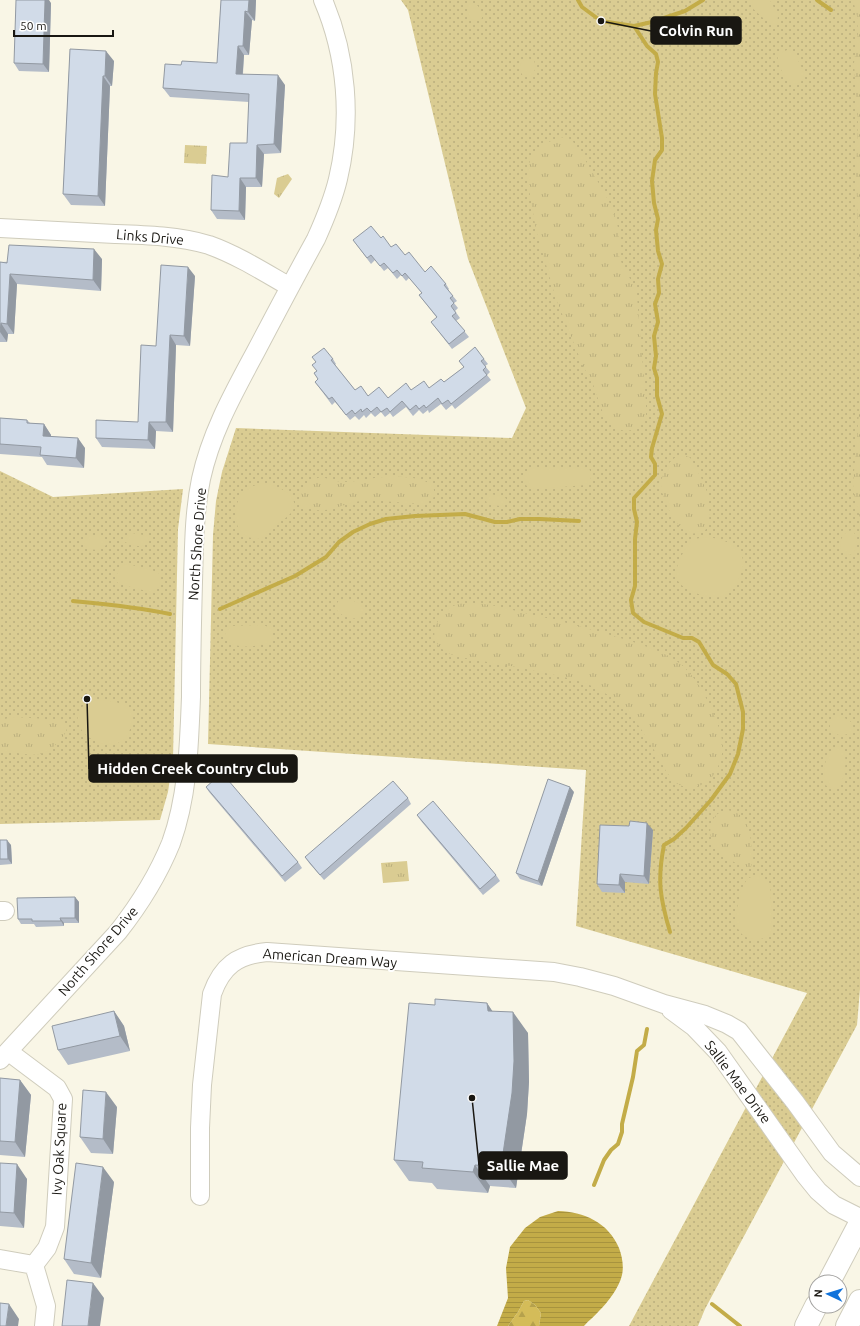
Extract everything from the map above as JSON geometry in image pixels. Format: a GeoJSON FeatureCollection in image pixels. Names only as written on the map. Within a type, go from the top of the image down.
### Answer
{"type":"FeatureCollection","features":[{"type":"Feature","properties":{"kind":"main road"},"geometry":{"type":"LineString","coordinates":[[833,1274],[860,1223]]}},
{"type":"Feature","properties":{"kind":"main road"},"geometry":{"type":"LineString","coordinates":[[847,1326],[860,1301]]}},
{"type":"Feature","properties":{"kind":"main road"},"geometry":{"type":"LineString","coordinates":[[806,1326],[812,1314]]}},
{"type":"Feature","properties":{"kind":"street","name":"North Shore Drive"},"geometry":{"type":"LineString","coordinates":[[4,1056],[123,926],[144,897],[159,869],[180,813],[186,782],[189,743],[194,542],[197,502],[208,453],[224,411],[325,218],[338,179],[344,146],[346,110],[343,72],[336,38],[323,0]]}},
{"type":"Feature","properties":{"kind":"street","name":"Links Drive"},"geometry":{"type":"LineString","coordinates":[[0,228],[135,235],[187,240],[222,250],[290,287]]}},
{"type":"Feature","properties":{"kind":"street","name":"American Dream Way"},"geometry":{"type":"LineString","coordinates":[[200,1196],[200,1128],[202,1085],[212,994],[216,982],[224,970],[234,962],[246,956],[267,952],[554,972],[614,986],[664,1004]]}},
{"type":"Feature","properties":{"kind":"street","name":"Sallie Mae Drive"},"geometry":{"type":"LineString","coordinates":[[664,1004],[705,1015],[727,1024],[739,1031],[795,1102],[832,1153],[860,1177]]}},
{"type":"Feature","properties":{"kind":"street","name":"Sallie Mae Drive"},"geometry":{"type":"LineString","coordinates":[[664,1004],[694,1027],[718,1052],[805,1175],[818,1191],[834,1205],[860,1218]]}},
{"type":"Feature","properties":{"kind":"street","name":"Ivy Oak Square"},"geometry":{"type":"LineString","coordinates":[[4,1056],[57,1088],[63,1099],[55,1227],[47,1248],[34,1265]]}},
{"type":"Feature","properties":{"kind":"street"},"geometry":{"type":"LineString","coordinates":[[0,1259],[34,1265],[46,1306],[44,1326]]}},
{"type":"Feature","properties":{"kind":"green space"},"geometry":{"type":"Polygon","coordinates":[[[401,0],[860,0],[860,989],[857,1025],[705,1309],[698,1326],[629,1326],[807,993],[576,926],[586,770],[208,744],[213,535],[216,501],[222,472],[236,428],[512,438],[526,408],[468,259],[408,10],[401,0]]]}},
{"type":"Feature","properties":{"kind":"green space"},"geometry":{"type":"Polygon","coordinates":[[[753,0],[770,0],[778,16],[777,24],[770,23],[752,8],[753,0]]]}},
{"type":"Feature","properties":{"kind":"green space"},"geometry":{"type":"Polygon","coordinates":[[[853,0],[860,0],[860,288],[856,171],[858,123],[854,63],[858,32],[857,16],[853,0]]]}},
{"type":"Feature","properties":{"kind":"green space"},"geometry":{"type":"Polygon","coordinates":[[[469,3],[475,4],[479,7],[482,18],[480,21],[473,20],[468,16],[467,10],[469,3]]]}},
{"type":"Feature","properties":{"kind":"green space"},"geometry":{"type":"Polygon","coordinates":[[[787,50],[792,51],[795,54],[803,71],[804,77],[802,81],[798,83],[793,84],[789,82],[782,72],[779,64],[778,54],[787,50]]]}},
{"type":"Feature","properties":{"kind":"green space"},"geometry":{"type":"Polygon","coordinates":[[[526,58],[534,60],[535,69],[531,76],[523,76],[520,71],[520,66],[526,58]]]}},
{"type":"Feature","properties":{"kind":"green space"},"geometry":{"type":"Polygon","coordinates":[[[560,137],[570,139],[574,143],[613,210],[619,231],[619,256],[634,286],[637,297],[646,416],[639,427],[632,430],[625,431],[618,429],[605,419],[593,384],[583,366],[556,299],[536,230],[527,177],[530,160],[534,153],[542,145],[560,137]]]}},
{"type":"Feature","properties":{"kind":"green space"},"geometry":{"type":"Polygon","coordinates":[[[185,145],[207,146],[206,164],[184,163],[185,145]]]}},
{"type":"Feature","properties":{"kind":"green space"},"geometry":{"type":"Polygon","coordinates":[[[288,174],[292,179],[279,198],[274,194],[277,178],[288,174]]]}},
{"type":"Feature","properties":{"kind":"green space"},"geometry":{"type":"Polygon","coordinates":[[[860,401],[860,518],[853,484],[860,401]]]}},
{"type":"Feature","properties":{"kind":"green space"},"geometry":{"type":"Polygon","coordinates":[[[683,455],[689,457],[693,462],[708,496],[709,521],[707,528],[699,533],[690,533],[680,526],[666,505],[662,491],[662,480],[668,465],[675,458],[683,455]]]}},
{"type":"Feature","properties":{"kind":"green space"},"geometry":{"type":"Polygon","coordinates":[[[533,468],[589,468],[591,475],[591,479],[587,485],[533,489],[525,484],[525,474],[528,470],[533,468]]]}},
{"type":"Feature","properties":{"kind":"green space"},"geometry":{"type":"Polygon","coordinates":[[[0,471],[53,497],[183,489],[178,529],[173,758],[168,792],[160,820],[0,824],[0,471]]]}},
{"type":"Feature","properties":{"kind":"green space"},"geometry":{"type":"Polygon","coordinates":[[[320,477],[344,482],[388,477],[413,478],[428,482],[434,490],[434,497],[426,503],[417,504],[367,501],[354,502],[324,510],[310,509],[303,506],[300,502],[302,493],[310,483],[320,477]]]}},
{"type":"Feature","properties":{"kind":"green space"},"geometry":{"type":"Polygon","coordinates":[[[266,483],[289,494],[293,499],[293,509],[287,517],[262,537],[258,539],[248,537],[238,528],[236,512],[238,501],[249,488],[266,483]]]}},
{"type":"Feature","properties":{"kind":"green space"},"geometry":{"type":"Polygon","coordinates":[[[488,494],[504,496],[506,503],[500,506],[487,504],[485,497],[488,494]]]}},
{"type":"Feature","properties":{"kind":"green space"},"geometry":{"type":"Polygon","coordinates":[[[852,530],[855,533],[857,543],[856,548],[851,555],[847,555],[841,552],[841,541],[845,533],[852,530]]]}},
{"type":"Feature","properties":{"kind":"green space"},"geometry":{"type":"Polygon","coordinates":[[[132,533],[149,536],[149,541],[144,546],[136,546],[125,542],[125,538],[128,534],[132,533]]]}},
{"type":"Feature","properties":{"kind":"green space"},"geometry":{"type":"Polygon","coordinates":[[[90,535],[101,537],[105,541],[106,545],[98,550],[93,550],[86,547],[84,545],[86,537],[90,535]]]}},
{"type":"Feature","properties":{"kind":"green space"},"geometry":{"type":"Polygon","coordinates":[[[706,537],[730,543],[736,548],[743,559],[743,567],[736,584],[733,589],[724,596],[709,597],[696,593],[684,587],[677,579],[676,575],[678,565],[686,548],[694,540],[706,537]]]}},
{"type":"Feature","properties":{"kind":"green space"},"geometry":{"type":"Polygon","coordinates":[[[128,564],[158,572],[161,577],[159,586],[154,593],[119,584],[116,581],[120,568],[128,564]]]}},
{"type":"Feature","properties":{"kind":"green space"},"geometry":{"type":"Polygon","coordinates":[[[345,599],[356,602],[362,607],[364,610],[359,617],[352,618],[346,616],[336,609],[336,605],[339,600],[345,599]]]}},
{"type":"Feature","properties":{"kind":"green space"},"geometry":{"type":"Polygon","coordinates":[[[468,603],[501,607],[582,627],[646,646],[672,658],[692,676],[706,698],[714,715],[722,738],[722,755],[715,774],[707,782],[696,787],[685,787],[674,782],[632,717],[615,700],[594,687],[583,682],[560,676],[454,656],[444,650],[435,640],[434,634],[437,623],[448,609],[453,606],[468,603]]]}},
{"type":"Feature","properties":{"kind":"green space"},"geometry":{"type":"Polygon","coordinates":[[[232,626],[266,626],[271,629],[271,641],[269,644],[241,646],[226,640],[225,634],[227,628],[232,626]]]}},
{"type":"Feature","properties":{"kind":"green space"},"geometry":{"type":"Polygon","coordinates":[[[98,700],[112,701],[121,704],[132,712],[130,730],[123,740],[113,744],[101,743],[90,738],[82,730],[78,721],[80,710],[88,703],[98,700]]]}},
{"type":"Feature","properties":{"kind":"green space"},"geometry":{"type":"Polygon","coordinates":[[[14,717],[62,720],[67,726],[66,731],[63,737],[45,753],[31,755],[0,753],[0,720],[14,717]]]}},
{"type":"Feature","properties":{"kind":"green space"},"geometry":{"type":"Polygon","coordinates":[[[836,717],[845,718],[852,723],[851,732],[841,735],[831,731],[830,722],[836,717]]]}},
{"type":"Feature","properties":{"kind":"green space"},"geometry":{"type":"Polygon","coordinates":[[[836,746],[844,749],[845,764],[841,784],[839,788],[834,789],[825,785],[824,769],[829,754],[836,746]]]}},
{"type":"Feature","properties":{"kind":"green space"},"geometry":{"type":"Polygon","coordinates":[[[726,810],[735,812],[746,822],[749,829],[751,846],[751,867],[742,867],[725,857],[713,844],[710,832],[712,821],[720,812],[726,810]]]}},
{"type":"Feature","properties":{"kind":"green space"},"geometry":{"type":"Polygon","coordinates":[[[407,861],[409,881],[383,883],[381,863],[407,861]]]}},
{"type":"Feature","properties":{"kind":"green space"},"geometry":{"type":"Polygon","coordinates":[[[755,876],[766,879],[770,885],[771,931],[766,937],[761,939],[750,939],[744,936],[737,926],[736,919],[743,886],[749,878],[755,876]]]}},
{"type":"Feature","properties":{"kind":"green space"},"geometry":{"type":"Polygon","coordinates":[[[528,1300],[535,1305],[541,1313],[539,1326],[508,1326],[524,1301],[528,1300]]]}},
{"type":"Feature","properties":{"kind":"shaded area"},"geometry":{"type":"Polygon","coordinates":[[[558,1211],[586,1216],[602,1225],[608,1231],[619,1248],[622,1258],[623,1272],[621,1280],[606,1303],[584,1326],[539,1326],[541,1313],[535,1305],[528,1300],[524,1301],[508,1326],[497,1326],[508,1298],[506,1268],[510,1247],[525,1228],[540,1217],[558,1211]]]}},
{"type":"Feature","properties":{"kind":"building"},"geometry":{"type":"Polygon","coordinates":[[[16,0],[45,0],[43,64],[14,63],[16,0]]]}},
{"type":"Feature","properties":{"kind":"building"},"geometry":{"type":"Polygon","coordinates":[[[221,0],[249,0],[248,12],[245,11],[243,46],[238,46],[236,74],[278,75],[274,144],[257,145],[256,178],[240,178],[239,211],[211,210],[212,175],[228,177],[230,143],[247,143],[249,94],[163,88],[165,64],[181,65],[182,61],[217,63],[221,0]]]}},
{"type":"Feature","properties":{"kind":"building"},"geometry":{"type":"Polygon","coordinates":[[[70,49],[106,51],[105,76],[103,76],[98,196],[63,194],[70,49]]]}},
{"type":"Feature","properties":{"kind":"building"},"geometry":{"type":"Polygon","coordinates":[[[371,226],[381,238],[383,236],[391,247],[396,244],[405,255],[409,252],[425,272],[431,266],[446,284],[444,285],[453,296],[450,298],[454,303],[451,306],[456,313],[452,316],[465,331],[449,344],[431,322],[437,317],[419,295],[422,293],[405,273],[402,276],[397,270],[393,273],[384,263],[380,266],[371,255],[367,258],[353,240],[371,226]]]}},
{"type":"Feature","properties":{"kind":"building"},"geometry":{"type":"Polygon","coordinates":[[[9,245],[94,249],[93,280],[10,274],[7,324],[1,323],[0,332],[0,262],[7,263],[9,245]]]}},
{"type":"Feature","properties":{"kind":"building"},"geometry":{"type":"Polygon","coordinates":[[[161,265],[188,267],[184,336],[170,335],[166,422],[149,422],[148,440],[96,438],[96,420],[138,422],[141,345],[156,346],[161,265]]]}},
{"type":"Feature","properties":{"kind":"building"},"geometry":{"type":"Polygon","coordinates":[[[475,347],[484,359],[481,361],[486,367],[483,370],[487,375],[451,404],[448,400],[442,404],[438,398],[426,408],[424,405],[419,409],[416,405],[410,410],[402,401],[390,412],[387,408],[381,412],[377,407],[371,412],[367,408],[362,412],[361,409],[355,414],[352,410],[346,415],[332,397],[329,399],[315,382],[318,379],[314,373],[317,371],[312,365],[316,362],[312,357],[324,348],[333,359],[331,360],[355,390],[361,386],[368,396],[379,387],[388,398],[406,383],[411,390],[424,381],[429,388],[441,379],[444,382],[464,367],[459,361],[475,347]]]}},
{"type":"Feature","properties":{"kind":"building"},"geometry":{"type":"Polygon","coordinates":[[[0,418],[27,420],[27,423],[44,424],[43,436],[78,438],[76,458],[40,455],[41,447],[0,444],[0,418]]]}},
{"type":"Feature","properties":{"kind":"building"},"geometry":{"type":"Polygon","coordinates":[[[222,773],[298,862],[282,876],[206,787],[222,773]]]}},
{"type":"Feature","properties":{"kind":"building"},"geometry":{"type":"Polygon","coordinates":[[[548,779],[570,787],[538,881],[516,873],[548,779]]]}},
{"type":"Feature","properties":{"kind":"building"},"geometry":{"type":"Polygon","coordinates":[[[393,781],[408,798],[320,875],[305,857],[393,781]]]}},
{"type":"Feature","properties":{"kind":"building"},"geometry":{"type":"Polygon","coordinates":[[[433,801],[496,875],[480,889],[417,815],[433,801]]]}},
{"type":"Feature","properties":{"kind":"building"},"geometry":{"type":"Polygon","coordinates":[[[630,821],[647,823],[644,876],[620,874],[619,885],[597,884],[600,825],[629,826],[630,821]]]}},
{"type":"Feature","properties":{"kind":"building"},"geometry":{"type":"Polygon","coordinates":[[[0,840],[7,840],[8,859],[0,859],[0,840]]]}},
{"type":"Feature","properties":{"kind":"building"},"geometry":{"type":"Polygon","coordinates":[[[75,897],[75,918],[60,918],[61,921],[32,921],[32,919],[18,919],[17,898],[75,897]]]}},
{"type":"Feature","properties":{"kind":"building"},"geometry":{"type":"Polygon","coordinates":[[[435,999],[487,1003],[488,1011],[513,1012],[514,1061],[512,1093],[501,1167],[475,1165],[473,1172],[422,1168],[423,1162],[394,1160],[409,1003],[435,1005],[435,999]]]}},
{"type":"Feature","properties":{"kind":"building"},"geometry":{"type":"Polygon","coordinates":[[[114,1011],[120,1036],[58,1050],[52,1026],[114,1011]]]}},
{"type":"Feature","properties":{"kind":"building"},"geometry":{"type":"Polygon","coordinates":[[[0,1078],[20,1080],[15,1142],[0,1141],[0,1078]]]}},
{"type":"Feature","properties":{"kind":"building"},"geometry":{"type":"Polygon","coordinates":[[[83,1090],[106,1092],[103,1139],[80,1137],[83,1090]]]}},
{"type":"Feature","properties":{"kind":"building"},"geometry":{"type":"Polygon","coordinates":[[[0,1163],[17,1164],[14,1213],[0,1212],[0,1163]]]}},
{"type":"Feature","properties":{"kind":"building"},"geometry":{"type":"Polygon","coordinates":[[[76,1163],[103,1167],[91,1263],[64,1259],[76,1163]]]}},
{"type":"Feature","properties":{"kind":"building"},"geometry":{"type":"Polygon","coordinates":[[[67,1280],[93,1283],[88,1326],[62,1326],[67,1280]]]}},
{"type":"Feature","properties":{"kind":"building"},"geometry":{"type":"Polygon","coordinates":[[[0,1303],[9,1304],[6,1326],[0,1326],[0,1303]]]}},
{"type":"Feature","properties":{"kind":"waterway"},"geometry":{"type":"LineString","coordinates":[[578,0],[582,7],[601,21],[634,26],[652,22],[685,11],[703,0]]}},
{"type":"Feature","properties":{"kind":"waterway"},"geometry":{"type":"LineString","coordinates":[[817,0],[831,10]]}},
{"type":"Feature","properties":{"kind":"waterway"},"geometry":{"type":"LineString","coordinates":[[634,26],[647,46],[656,54],[658,62],[655,94],[662,138],[662,150],[655,160],[652,181],[654,203],[658,219],[656,230],[658,251],[662,264],[658,279],[659,293],[655,304],[658,322],[654,336],[656,356],[654,368],[657,378],[657,396],[662,414],[652,448],[651,457],[655,464],[655,475],[634,498],[634,509],[637,522],[635,539],[635,586],[631,600],[633,613],[644,622],[683,638],[692,638],[699,642],[713,665],[727,674],[736,684],[743,712],[743,729],[738,754],[730,774],[711,800],[686,828],[674,839],[664,845],[660,879],[662,899],[670,932]]}},
{"type":"Feature","properties":{"kind":"waterway"},"geometry":{"type":"LineString","coordinates":[[220,609],[295,576],[326,557],[339,542],[353,532],[370,524],[386,519],[465,514],[495,522],[507,522],[520,519],[579,521]]}},
{"type":"Feature","properties":{"kind":"waterway"},"geometry":{"type":"LineString","coordinates":[[73,601],[170,614]]}},
{"type":"Feature","properties":{"kind":"waterway"},"geometry":{"type":"LineString","coordinates":[[594,1185],[604,1160],[611,1150],[618,1144],[622,1132],[622,1124],[633,1077],[637,1051],[644,1045],[647,1029]]}},
{"type":"Feature","properties":{"kind":"waterway"},"geometry":{"type":"LineString","coordinates":[[712,1304],[740,1326]]}},
{"type":"Feature","properties":{"kind":"place","name":"Colvin Run"},"geometry":{"type":"Point","coordinates":[601,21]}},
{"type":"Feature","properties":{"kind":"place","name":"Hidden Creek Country Club"},"geometry":{"type":"Point","coordinates":[87,699]}},
{"type":"Feature","properties":{"kind":"place","name":"Sallie Mae"},"geometry":{"type":"Point","coordinates":[472,1098]}}]}
